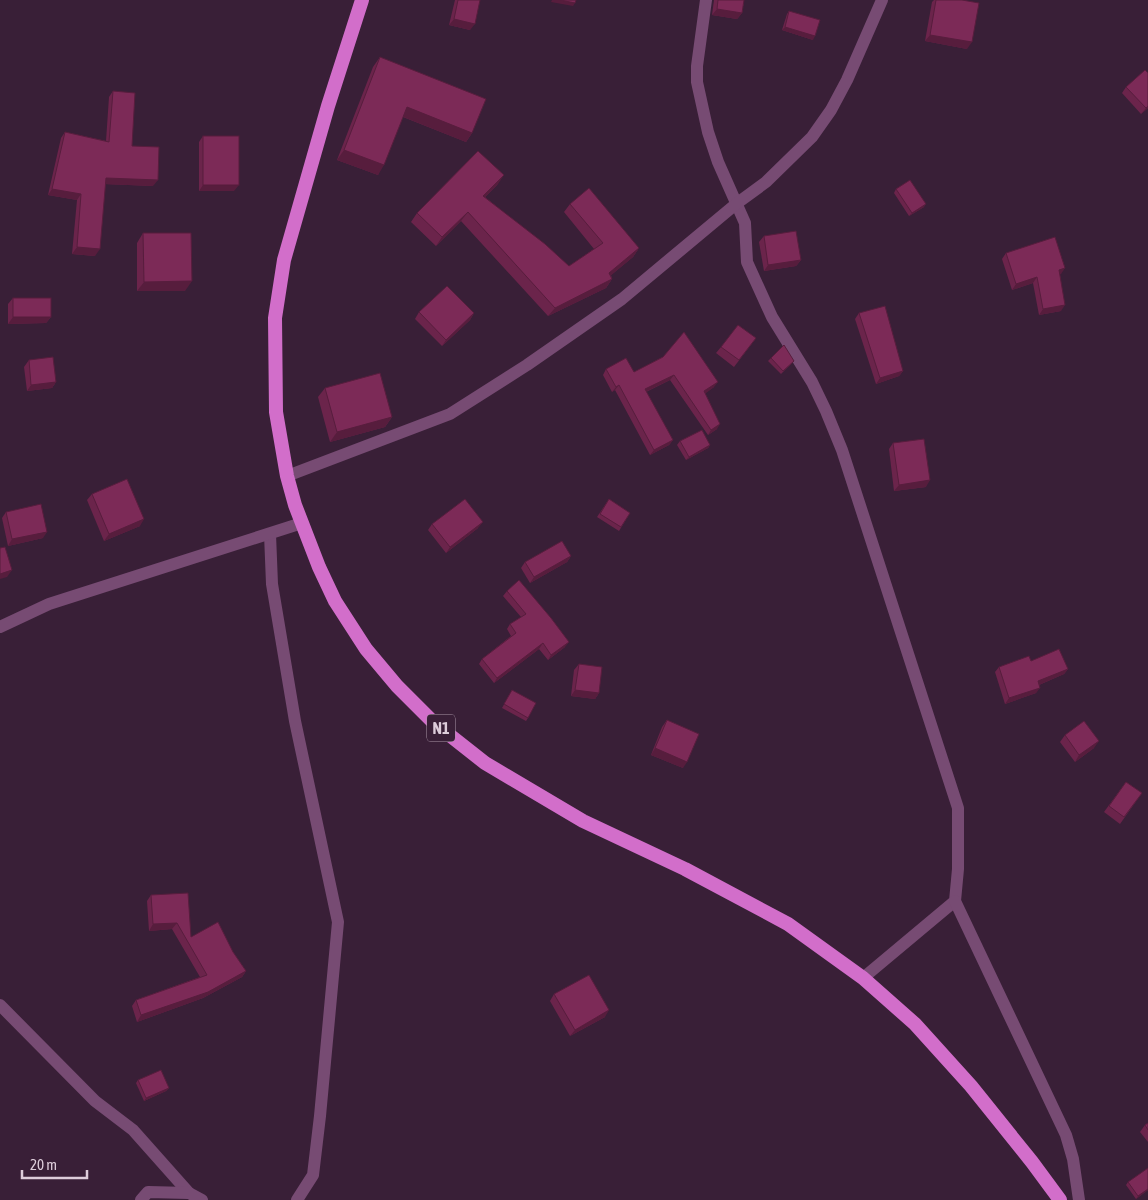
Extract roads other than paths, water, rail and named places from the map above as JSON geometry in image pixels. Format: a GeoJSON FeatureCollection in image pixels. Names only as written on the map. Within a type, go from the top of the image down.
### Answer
{"type":"FeatureCollection","features":[{"type":"Feature","properties":{"kind":"highway","name":"N1"},"geometry":{"type":"LineString","coordinates":[[362,0],[328,106],[284,260],[275,318],[276,412],[288,476],[295,505],[335,601],[366,649],[397,686],[441,728],[485,763],[583,821],[685,869],[788,924],[863,978],[915,1024],[971,1086],[1060,1200]]}},
{"type":"Feature","properties":{"kind":"street"},"geometry":{"type":"LineString","coordinates":[[706,0],[697,66],[697,82],[708,132],[724,180],[746,223],[747,262],[772,317],[812,382],[842,450],[958,808],[958,869],[955,901],[1066,1135],[1073,1159],[1079,1200]]}},
{"type":"Feature","properties":{"kind":"street"},"geometry":{"type":"LineString","coordinates":[[288,476],[450,414],[622,299],[736,204],[766,182],[812,137],[831,110],[851,72],[882,0]]}},
{"type":"Feature","properties":{"kind":"street"},"geometry":{"type":"LineString","coordinates":[[0,627],[49,604],[302,523]]}},
{"type":"Feature","properties":{"kind":"street"},"geometry":{"type":"LineString","coordinates":[[270,534],[272,584],[295,721],[338,922],[313,1175],[296,1200]]}},
{"type":"Feature","properties":{"kind":"street"},"geometry":{"type":"LineString","coordinates":[[863,978],[955,901]]}},
{"type":"Feature","properties":{"kind":"street"},"geometry":{"type":"LineString","coordinates":[[0,1004],[95,1101],[133,1130],[189,1193],[202,1200]]}},
{"type":"Feature","properties":{"kind":"street"},"geometry":{"type":"LineString","coordinates":[[141,1200],[148,1192],[189,1193]]}}]}
